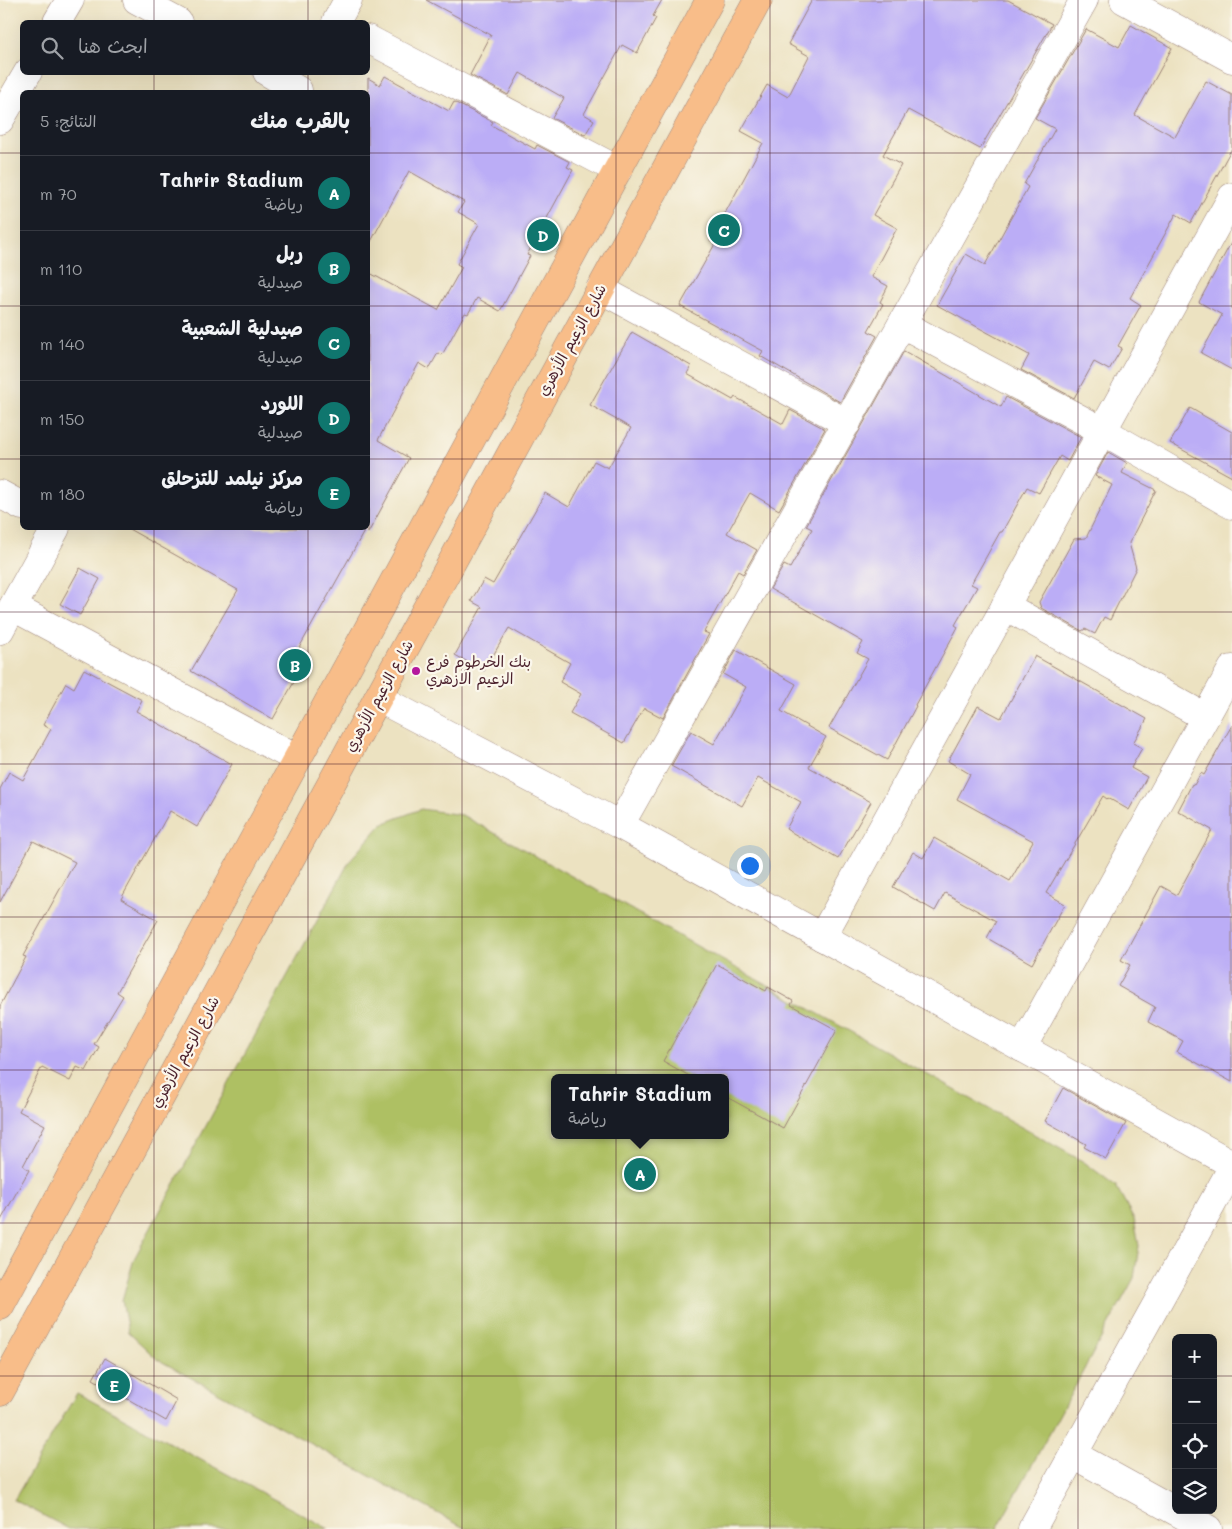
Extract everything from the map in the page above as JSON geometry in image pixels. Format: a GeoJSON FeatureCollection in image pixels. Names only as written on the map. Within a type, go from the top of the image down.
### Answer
{"type":"FeatureCollection","features":[{"type":"Feature","properties":{"kind":"main road"},"geometry":{"type":"LineString","coordinates":[[0,1306],[710,0]]}},
{"type":"Feature","properties":{"kind":"main road","name":"شارع الزعيم الأزهري"},"geometry":{"type":"LineString","coordinates":[[0,1392],[758,0]]}},
{"type":"Feature","properties":{"kind":"street"},"geometry":{"type":"LineString","coordinates":[[58,20],[70,0]]}},
{"type":"Feature","properties":{"kind":"street"},"geometry":{"type":"LineString","coordinates":[[137,0],[174,20]]}},
{"type":"Feature","properties":{"kind":"street"},"geometry":{"type":"LineString","coordinates":[[337,20],[348,0]]}},
{"type":"Feature","properties":{"kind":"street"},"geometry":{"type":"LineString","coordinates":[[620,826],[1084,0]]}},
{"type":"Feature","properties":{"kind":"street"},"geometry":{"type":"LineString","coordinates":[[1124,0],[1232,59]]}},
{"type":"Feature","properties":{"kind":"street"},"geometry":{"type":"LineString","coordinates":[[370,39],[618,170]]}},
{"type":"Feature","properties":{"kind":"street"},"geometry":{"type":"LineString","coordinates":[[0,120],[26,75]]}},
{"type":"Feature","properties":{"kind":"street"},"geometry":{"type":"LineString","coordinates":[[275,75],[301,85]]}},
{"type":"Feature","properties":{"kind":"street"},"geometry":{"type":"LineString","coordinates":[[822,937],[1232,197]]}},
{"type":"Feature","properties":{"kind":"street"},"geometry":{"type":"LineString","coordinates":[[600,289],[847,423]]}},
{"type":"Feature","properties":{"kind":"street"},"geometry":{"type":"LineString","coordinates":[[902,324],[1103,431],[1232,505]]}},
{"type":"Feature","properties":{"kind":"street"},"geometry":{"type":"LineString","coordinates":[[0,494],[20,505]]}},
{"type":"Feature","properties":{"kind":"street"},"geometry":{"type":"LineString","coordinates":[[55,530],[6,618],[297,759]]}},
{"type":"Feature","properties":{"kind":"street"},"geometry":{"type":"LineString","coordinates":[[1004,606],[1205,717]]}},
{"type":"Feature","properties":{"kind":"street"},"geometry":{"type":"LineString","coordinates":[[1022,1048],[1232,668]]}},
{"type":"Feature","properties":{"kind":"street"},"geometry":{"type":"LineString","coordinates":[[378,698],[620,826],[1232,1164]]}},
{"type":"Feature","properties":{"kind":"street"},"geometry":{"type":"LineString","coordinates":[[1032,1529],[1074,1455],[1222,1209],[1232,1168]]}},
{"type":"Feature","properties":{"kind":"street"},"geometry":{"type":"LineString","coordinates":[[1074,1455],[1208,1529]]}},
{"type":"Feature","properties":{"kind":"green space"},"geometry":{"type":"Polygon","coordinates":[[[421,809],[462,815],[1084,1162],[1116,1186],[1134,1219],[1139,1246],[1134,1278],[997,1529],[466,1529],[157,1359],[128,1332],[122,1300],[134,1259],[350,860],[382,824],[421,809]]]}},
{"type":"Feature","properties":{"kind":"green space"},"geometry":{"type":"Polygon","coordinates":[[[77,1393],[329,1529],[69,1529],[14,1500],[77,1393]]]}},
{"type":"Feature","properties":{"kind":"building"},"geometry":{"type":"Polygon","coordinates":[[[426,0],[662,0],[653,16],[656,18],[637,53],[622,45],[584,114],[594,120],[585,135],[552,118],[564,98],[520,73],[508,95],[470,75],[491,35],[426,0]]]}},
{"type":"Feature","properties":{"kind":"building"},"geometry":{"type":"Polygon","coordinates":[[[812,0],[1008,0],[1052,24],[980,149],[908,110],[883,155],[901,165],[873,215],[897,228],[871,277],[888,286],[880,302],[883,304],[868,331],[877,336],[840,402],[760,356],[763,351],[680,306],[715,244],[710,241],[763,143],[741,131],[767,85],[788,97],[809,56],[788,44],[812,0]]]}},
{"type":"Feature","properties":{"kind":"building"},"geometry":{"type":"Polygon","coordinates":[[[1131,25],[1172,48],[1135,115],[1175,137],[1206,81],[1232,95],[1232,148],[1191,223],[1176,214],[1130,298],[1141,305],[1118,346],[1122,348],[1109,370],[1094,362],[1074,398],[1021,370],[1029,355],[937,305],[966,254],[985,265],[1028,187],[1024,184],[1055,129],[1035,118],[1086,29],[1119,47],[1131,25]]]}},
{"type":"Feature","properties":{"kind":"building"},"geometry":{"type":"Polygon","coordinates":[[[385,76],[449,111],[454,102],[493,122],[491,125],[535,149],[537,145],[570,162],[567,167],[573,170],[527,255],[530,256],[500,311],[477,298],[468,314],[465,313],[442,355],[438,353],[429,369],[419,363],[378,440],[409,458],[370,529],[370,273],[438,310],[462,267],[457,264],[479,224],[458,212],[464,202],[409,171],[370,243],[370,90],[368,90],[368,78],[380,85],[385,76]]]}},
{"type":"Feature","properties":{"kind":"building"},"geometry":{"type":"Polygon","coordinates":[[[1232,241],[1232,370],[1201,353],[1222,315],[1199,302],[1232,241]]]}},
{"type":"Feature","properties":{"kind":"building"},"geometry":{"type":"Polygon","coordinates":[[[632,332],[691,366],[687,374],[733,400],[735,397],[783,424],[790,410],[825,429],[779,510],[750,493],[727,533],[757,550],[743,574],[738,571],[704,632],[709,634],[663,718],[644,708],[624,743],[570,713],[581,694],[560,682],[570,663],[509,628],[484,671],[455,655],[482,607],[471,601],[484,579],[493,584],[545,493],[569,507],[594,461],[608,468],[631,428],[590,405],[632,332]]]}},
{"type":"Feature","properties":{"kind":"building"},"geometry":{"type":"Polygon","coordinates":[[[904,351],[1001,407],[1006,397],[1081,437],[1068,461],[1060,456],[1039,493],[1027,487],[971,584],[977,587],[955,625],[958,627],[887,760],[829,728],[868,659],[857,653],[863,642],[770,589],[784,565],[790,568],[812,529],[806,526],[904,351]]]}},
{"type":"Feature","properties":{"kind":"building"},"geometry":{"type":"Polygon","coordinates":[[[1190,408],[1232,432],[1232,477],[1170,443],[1190,408]]]}},
{"type":"Feature","properties":{"kind":"building"},"geometry":{"type":"Polygon","coordinates":[[[1108,452],[1127,463],[1122,473],[1156,490],[1129,543],[1136,568],[1110,620],[1104,617],[1095,634],[1085,629],[1082,631],[1041,608],[1039,602],[1074,539],[1086,538],[1112,485],[1095,476],[1108,452]]]}},
{"type":"Feature","properties":{"kind":"building"},"geometry":{"type":"Polygon","coordinates":[[[131,530],[365,530],[299,648],[310,654],[273,719],[191,671],[238,590],[131,530]]]}},
{"type":"Feature","properties":{"kind":"building"},"geometry":{"type":"Polygon","coordinates":[[[80,568],[100,579],[80,615],[60,604],[80,568]]]}},
{"type":"Feature","properties":{"kind":"building"},"geometry":{"type":"Polygon","coordinates":[[[736,650],[796,684],[781,711],[826,737],[809,767],[871,802],[838,859],[786,829],[801,802],[758,778],[742,806],[671,766],[691,731],[714,744],[746,687],[723,674],[736,650]]]}},
{"type":"Feature","properties":{"kind":"building"},"geometry":{"type":"Polygon","coordinates":[[[1035,656],[1147,719],[1133,743],[1142,748],[1131,768],[1147,777],[1129,810],[1103,796],[1046,893],[1065,904],[1032,964],[987,938],[996,921],[945,893],[935,911],[893,887],[913,852],[923,858],[934,838],[1010,881],[1033,841],[957,799],[970,774],[948,761],[978,706],[1001,718],[1035,656]]]}},
{"type":"Feature","properties":{"kind":"building"},"geometry":{"type":"Polygon","coordinates":[[[84,669],[142,700],[136,711],[232,764],[197,827],[170,811],[121,899],[158,920],[117,992],[123,996],[94,1044],[99,1047],[86,1071],[77,1067],[70,1081],[42,1067],[19,1111],[45,1125],[23,1166],[29,1170],[0,1222],[0,1006],[26,957],[23,956],[75,862],[33,841],[0,902],[0,789],[9,772],[23,780],[51,729],[43,725],[66,683],[74,688],[84,669]]]}},
{"type":"Feature","properties":{"kind":"building"},"geometry":{"type":"Polygon","coordinates":[[[1232,725],[1232,1082],[1177,1052],[1183,1041],[1148,1022],[1155,1007],[1118,986],[1130,965],[1121,960],[1161,886],[1177,895],[1212,830],[1178,811],[1192,784],[1194,785],[1201,773],[1204,775],[1232,725]]]}},
{"type":"Feature","properties":{"kind":"building"},"geometry":{"type":"Polygon","coordinates":[[[717,964],[766,991],[768,987],[793,1001],[791,1005],[837,1030],[783,1128],[729,1098],[729,1074],[686,1074],[663,1061],[717,964]]]}},
{"type":"Feature","properties":{"kind":"building"},"geometry":{"type":"Polygon","coordinates":[[[1063,1088],[1126,1123],[1106,1159],[1084,1147],[1086,1144],[1045,1121],[1063,1088]]]}},
{"type":"Feature","properties":{"kind":"building"},"geometry":{"type":"Polygon","coordinates":[[[105,1358],[177,1400],[166,1421],[93,1379],[105,1358]]]}},
{"type":"Feature","properties":{"kind":"place","name":"صيدلية الشعبية"},"geometry":{"type":"Point","coordinates":[724,230]}},
{"type":"Feature","properties":{"kind":"place","name":"اللورد"},"geometry":{"type":"Point","coordinates":[543,235]}},
{"type":"Feature","properties":{"kind":"place","name":"ربل"},"geometry":{"type":"Point","coordinates":[295,665]}},
{"type":"Feature","properties":{"kind":"place","name":"بنك الخرطوم فرع الزعيم الازهري"},"geometry":{"type":"Point","coordinates":[416,671]}},
{"type":"Feature","properties":{"kind":"place","name":"Tahrir Stadium"},"geometry":{"type":"Point","coordinates":[640,1174]}},
{"type":"Feature","properties":{"kind":"place","name":"مركز نيلمد للتزحلق"},"geometry":{"type":"Point","coordinates":[114,1385]}}]}
